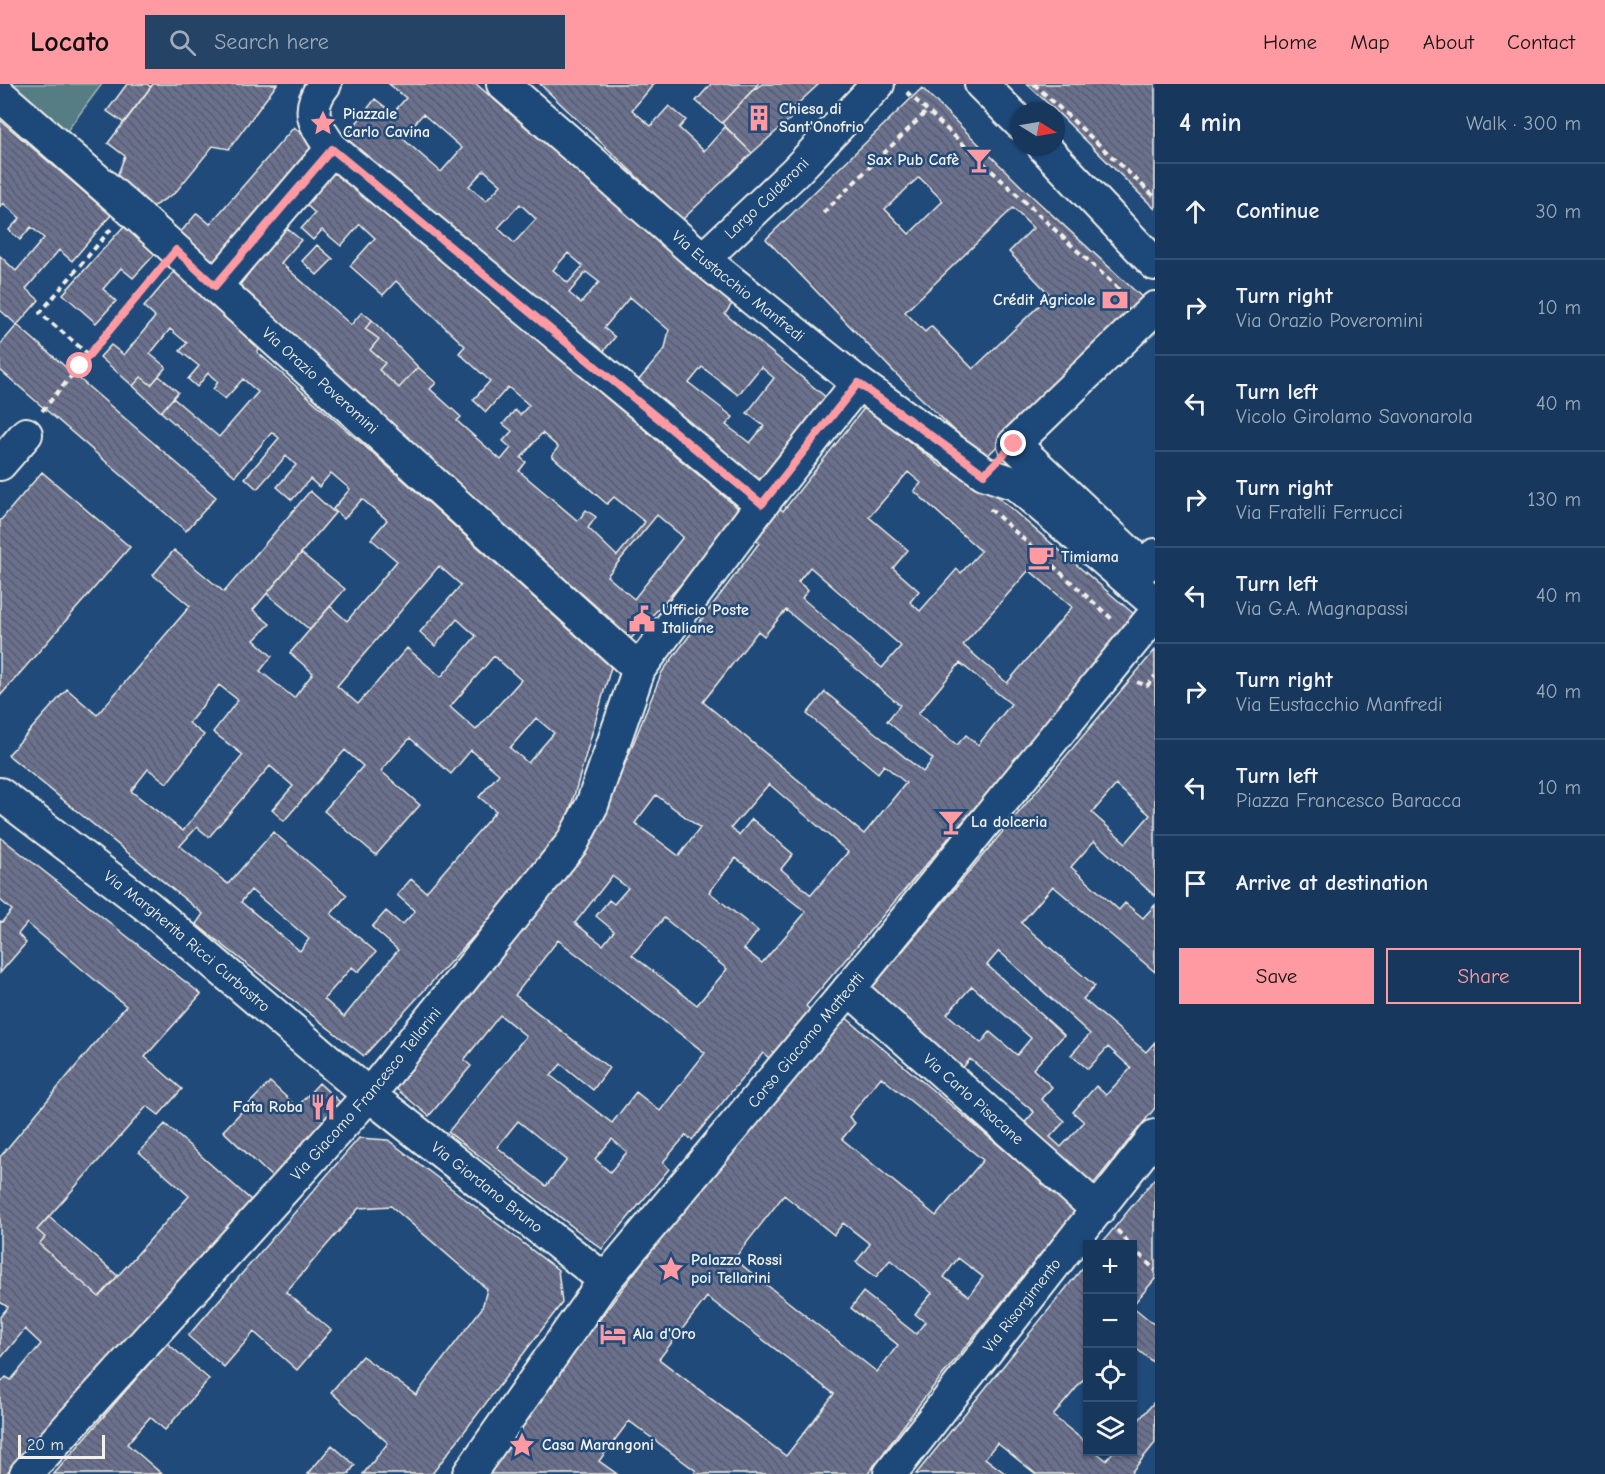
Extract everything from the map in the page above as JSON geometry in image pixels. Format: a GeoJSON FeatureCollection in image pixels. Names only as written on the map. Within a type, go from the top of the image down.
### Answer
{"type":"FeatureCollection","features":[{"type":"Feature","properties":{"kind":"street"},"geometry":{"type":"LineString","coordinates":[[325,84],[313,103],[313,114],[320,132],[332,149],[762,504]]}},
{"type":"Feature","properties":{"kind":"street","name":"Via Eustacchio Manfredi"},"geometry":{"type":"LineString","coordinates":[[503,84],[703,259],[858,383],[984,474],[1016,484],[1155,603]]}},
{"type":"Feature","properties":{"kind":"street"},"geometry":{"type":"LineString","coordinates":[[981,84],[1011,114]]}},
{"type":"Feature","properties":{"kind":"street","name":"Largo Calderoni"},"geometry":{"type":"LineString","coordinates":[[703,259],[795,172],[892,87]]}},
{"type":"Feature","properties":{"kind":"street","name":"Via Orazio Poveromini"},"geometry":{"type":"LineString","coordinates":[[0,95],[176,250],[639,669]]}},
{"type":"Feature","properties":{"kind":"street"},"geometry":{"type":"LineString","coordinates":[[215,286],[332,149]]}},
{"type":"Feature","properties":{"kind":"street"},"geometry":{"type":"LineString","coordinates":[[1053,156],[1155,264]]}},
{"type":"Feature","properties":{"kind":"street"},"geometry":{"type":"LineString","coordinates":[[984,474],[1155,308]]}},
{"type":"Feature","properties":{"kind":"street","name":"Via Giacomo Francesco Tellarini"},"geometry":{"type":"LineString","coordinates":[[26,1474],[369,1095],[572,843],[592,805],[639,669],[762,504],[858,383]]}},
{"type":"Feature","properties":{"kind":"street"},"geometry":{"type":"LineString","coordinates":[[0,464],[32,425]]}},
{"type":"Feature","properties":{"kind":"street"},"geometry":{"type":"LineString","coordinates":[[1014,444],[1144,567],[1155,555]]}},
{"type":"Feature","properties":{"kind":"street","name":"Corso Giacomo Matteotti"},"geometry":{"type":"LineString","coordinates":[[469,1474],[604,1280],[849,988],[1155,614]]}},
{"type":"Feature","properties":{"kind":"street","name":"Via Margherita Ricci Curbastro"},"geometry":{"type":"LineString","coordinates":[[0,794],[147,906],[369,1095]]}},
{"type":"Feature","properties":{"kind":"street","name":"Via Carlo Pisacane"},"geometry":{"type":"LineString","coordinates":[[849,988],[1098,1210]]}},
{"type":"Feature","properties":{"kind":"street","name":"Via Giordano Bruno"},"geometry":{"type":"LineString","coordinates":[[369,1095],[604,1280]]}},
{"type":"Feature","properties":{"kind":"street","name":"Via Risorgimento"},"geometry":{"type":"LineString","coordinates":[[890,1474],[1155,1136]]}},
{"type":"Feature","properties":{"kind":"path"},"geometry":{"type":"LineString","coordinates":[[1034,84],[1155,197]]}},
{"type":"Feature","properties":{"kind":"path"},"geometry":{"type":"LineString","coordinates":[[892,87],[926,112],[1126,296]]}},
{"type":"Feature","properties":{"kind":"path"},"geometry":{"type":"LineString","coordinates":[[823,213],[926,112]]}},
{"type":"Feature","properties":{"kind":"path"},"geometry":{"type":"LineString","coordinates":[[89,355],[40,313],[129,208]]}},
{"type":"Feature","properties":{"kind":"path"},"geometry":{"type":"LineString","coordinates":[[32,425],[176,250]]}},
{"type":"Feature","properties":{"kind":"path"},"geometry":{"type":"LineString","coordinates":[[1137,1252],[1155,1270]]}},
{"type":"Feature","properties":{"kind":"green space"},"geometry":{"type":"Polygon","coordinates":[[[13,84],[102,84],[67,131],[13,84]]]}},
{"type":"Feature","properties":{"kind":"building"},"geometry":{"type":"Polygon","coordinates":[[[127,84],[147,84],[151,87],[124,123],[107,111],[127,84]]]}},
{"type":"Feature","properties":{"kind":"building"},"geometry":{"type":"Polygon","coordinates":[[[153,84],[277,84],[229,149],[213,146],[175,193],[152,207],[117,176],[125,156],[108,143],[153,84]]]}},
{"type":"Feature","properties":{"kind":"building"},"geometry":{"type":"Polygon","coordinates":[[[389,84],[476,84],[732,304],[725,314],[833,403],[765,485],[638,381],[665,349],[669,330],[630,297],[604,328],[615,337],[603,352],[344,139],[375,99],[393,113],[406,98],[389,84]],[[423,114],[402,138],[441,172],[462,148],[423,114]],[[484,170],[469,186],[486,201],[501,185],[484,170]],[[520,204],[498,228],[514,243],[536,219],[520,204]],[[568,253],[553,270],[568,283],[583,266],[568,253]],[[586,272],[569,293],[581,303],[599,282],[586,272]],[[702,367],[689,383],[733,417],[726,425],[750,443],[764,426],[747,413],[774,378],[761,367],[738,395],[702,367]]]}},
{"type":"Feature","properties":{"kind":"building"},"geometry":{"type":"Polygon","coordinates":[[[540,84],[654,84],[632,110],[651,126],[669,106],[686,120],[679,128],[704,151],[725,127],[752,153],[682,220],[540,84]]]}},
{"type":"Feature","properties":{"kind":"building"},"geometry":{"type":"Polygon","coordinates":[[[711,84],[758,84],[722,123],[696,101],[711,84]]]}},
{"type":"Feature","properties":{"kind":"building","name":"Chiesa di Sant'Onofrio"},"geometry":{"type":"Polygon","coordinates":[[[762,84],[819,84],[794,107],[798,112],[752,153],[722,123],[751,92],[762,84]]]}},
{"type":"Feature","properties":{"kind":"building"},"geometry":{"type":"Polygon","coordinates":[[[1027,84],[1155,84],[1155,209],[1065,120],[1065,102],[1046,102],[1027,84]]]}},
{"type":"Feature","properties":{"kind":"building"},"geometry":{"type":"Polygon","coordinates":[[[922,88],[1022,187],[1146,301],[984,459],[897,375],[766,239],[922,88]],[[919,177],[885,209],[909,234],[943,201],[919,177]],[[1013,208],[905,312],[925,332],[931,326],[973,369],[1050,295],[1009,252],[1033,228],[1013,208]]]}},
{"type":"Feature","properties":{"kind":"building"},"geometry":{"type":"Polygon","coordinates":[[[0,120],[111,215],[72,261],[59,250],[26,289],[39,300],[17,325],[0,310],[0,256],[16,271],[44,238],[31,227],[20,240],[9,230],[20,218],[3,203],[0,207],[0,120]]]}},
{"type":"Feature","properties":{"kind":"building"},"geometry":{"type":"Polygon","coordinates":[[[294,127],[320,151],[218,268],[179,234],[197,213],[210,224],[294,127]]]}},
{"type":"Feature","properties":{"kind":"building"},"geometry":{"type":"Polygon","coordinates":[[[329,165],[745,514],[626,644],[609,630],[615,623],[237,289],[284,226],[301,240],[281,263],[351,325],[362,312],[372,320],[365,329],[379,339],[370,350],[385,363],[379,370],[399,388],[418,367],[436,383],[430,389],[461,417],[457,421],[501,460],[511,448],[503,441],[512,431],[503,424],[515,410],[520,415],[529,405],[508,387],[486,412],[473,400],[490,381],[459,353],[465,346],[396,281],[383,295],[350,266],[375,238],[360,224],[341,246],[322,230],[313,240],[301,229],[315,213],[302,201],[329,165]],[[542,433],[521,458],[526,462],[519,471],[578,521],[586,510],[596,517],[588,528],[617,556],[645,522],[614,497],[607,504],[552,456],[558,447],[542,433]],[[657,515],[607,576],[634,599],[683,537],[657,515]]]}},
{"type":"Feature","properties":{"kind":"building"},"geometry":{"type":"Polygon","coordinates":[[[124,226],[155,254],[133,278],[121,268],[103,289],[116,301],[96,323],[63,294],[124,226]]]}},
{"type":"Feature","properties":{"kind":"building"},"geometry":{"type":"Polygon","coordinates":[[[317,245],[333,259],[317,275],[302,261],[317,245]]]}},
{"type":"Feature","properties":{"kind":"building"},"geometry":{"type":"Polygon","coordinates":[[[176,269],[264,344],[257,352],[611,667],[561,841],[364,1056],[196,924],[203,914],[8,755],[67,689],[97,715],[190,606],[153,575],[174,550],[224,592],[310,491],[335,513],[253,610],[270,624],[254,640],[272,656],[260,671],[294,698],[313,673],[290,653],[330,606],[347,621],[397,561],[371,539],[387,520],[362,499],[344,519],[333,509],[350,489],[331,473],[319,487],[310,479],[292,500],[277,487],[296,465],[286,456],[257,489],[245,478],[279,438],[272,432],[235,476],[161,412],[173,398],[219,437],[258,392],[243,379],[225,399],[213,389],[218,382],[208,373],[197,387],[188,379],[199,366],[180,351],[187,343],[170,329],[150,354],[166,367],[151,385],[141,377],[133,386],[100,357],[111,345],[124,355],[155,317],[144,307],[176,269]],[[439,566],[337,686],[358,704],[407,648],[441,677],[476,636],[457,619],[435,646],[420,632],[461,585],[439,566]],[[494,656],[450,707],[476,730],[521,680],[494,656]],[[219,685],[189,723],[204,735],[167,783],[148,769],[131,791],[183,831],[243,755],[213,732],[238,700],[219,685]],[[536,718],[510,748],[528,763],[554,733],[536,718]],[[410,738],[381,771],[420,805],[376,855],[324,811],[363,766],[345,750],[284,821],[272,810],[293,786],[270,766],[209,837],[197,827],[180,846],[228,884],[273,832],[347,895],[331,914],[376,952],[358,972],[352,967],[324,999],[344,1017],[398,950],[372,927],[386,911],[402,925],[415,911],[397,895],[411,879],[426,892],[496,811],[479,797],[499,774],[471,750],[451,774],[410,738]],[[251,890],[241,902],[300,951],[309,939],[251,890]]]}},
{"type":"Feature","properties":{"kind":"building"},"geometry":{"type":"Polygon","coordinates":[[[372,320],[418,367],[399,388],[379,370],[385,363],[370,350],[379,339],[365,329],[372,320]]]}},
{"type":"Feature","properties":{"kind":"building"},"geometry":{"type":"Polygon","coordinates":[[[17,325],[216,497],[186,531],[0,370],[0,345],[17,325]]]}},
{"type":"Feature","properties":{"kind":"building"},"geometry":{"type":"Polygon","coordinates":[[[159,376],[178,392],[161,412],[133,386],[141,377],[151,385],[159,376]]]}},
{"type":"Feature","properties":{"kind":"building"},"geometry":{"type":"Polygon","coordinates":[[[865,407],[942,467],[952,458],[1135,615],[806,1006],[811,1011],[769,1058],[763,1053],[692,1140],[686,1135],[663,1162],[669,1169],[602,1249],[448,1132],[526,1036],[500,1015],[464,1060],[471,1066],[429,1116],[394,1087],[582,852],[600,826],[662,672],[759,543],[752,536],[776,505],[783,511],[865,407]],[[908,472],[869,517],[908,550],[893,568],[919,591],[910,602],[920,611],[957,569],[961,573],[981,551],[914,491],[921,483],[908,472]],[[810,567],[798,582],[808,590],[802,598],[882,668],[901,646],[810,567]],[[1029,570],[963,645],[1007,683],[1072,607],[1029,570]],[[786,610],[764,636],[758,631],[703,702],[864,834],[906,783],[884,765],[878,773],[807,714],[825,692],[923,772],[933,759],[887,721],[900,705],[786,610]],[[960,663],[918,714],[957,745],[966,735],[978,745],[1011,704],[960,663]],[[769,784],[731,828],[739,835],[752,819],[793,854],[781,869],[811,895],[848,852],[769,784]],[[656,795],[635,823],[679,856],[700,828],[656,795]],[[736,858],[709,892],[758,931],[744,949],[762,963],[806,912],[736,858]],[[612,876],[575,923],[603,945],[614,931],[596,916],[609,900],[614,904],[628,888],[612,876]],[[664,918],[632,955],[697,1005],[727,969],[664,918]],[[558,940],[515,995],[609,1068],[593,1090],[561,1064],[551,1076],[612,1123],[636,1092],[660,1111],[705,1053],[558,940]],[[518,1121],[497,1147],[546,1186],[567,1160],[518,1121]],[[612,1139],[595,1159],[610,1172],[627,1152],[612,1139]]]}},
{"type":"Feature","properties":{"kind":"building"},"geometry":{"type":"Polygon","coordinates":[[[42,472],[130,547],[0,696],[0,521],[42,472]]]}},
{"type":"Feature","properties":{"kind":"building"},"geometry":{"type":"Polygon","coordinates":[[[301,553],[345,589],[310,630],[267,594],[301,553]]]}},
{"type":"Feature","properties":{"kind":"building"},"geometry":{"type":"Polygon","coordinates":[[[1155,650],[1155,896],[1094,841],[1071,867],[1119,910],[1125,903],[1143,918],[1155,905],[1155,972],[1053,886],[1021,923],[1095,986],[1083,999],[1146,1052],[1155,1042],[1155,1108],[1091,1187],[1021,1127],[1034,1112],[970,1059],[961,1070],[870,990],[1155,650]],[[1116,785],[1092,813],[1126,843],[1150,815],[1116,785]],[[999,951],[987,965],[1064,1035],[1033,1069],[1052,1087],[1041,1099],[1065,1121],[1050,1137],[1061,1147],[1084,1122],[1073,1112],[1096,1086],[1106,1095],[1131,1068],[1108,1047],[1088,1069],[1071,1055],[1090,1034],[999,951]],[[972,986],[947,1014],[981,1043],[990,1032],[1017,1055],[1031,1038],[972,986]]]}},
{"type":"Feature","properties":{"kind":"building"},"geometry":{"type":"Polygon","coordinates":[[[0,837],[201,994],[145,1057],[182,1089],[159,1115],[147,1106],[37,1230],[45,1237],[39,1244],[99,1297],[189,1196],[139,1152],[165,1124],[251,1200],[6,1474],[0,1474],[0,1384],[6,1377],[11,1380],[41,1344],[25,1329],[0,1359],[0,1317],[8,1307],[0,1302],[0,1157],[126,1006],[27,923],[18,934],[26,943],[0,973],[0,921],[2,922],[12,910],[0,900],[0,837]]]}},
{"type":"Feature","properties":{"kind":"building"},"geometry":{"type":"Polygon","coordinates":[[[844,1016],[1076,1210],[921,1402],[868,1474],[694,1474],[696,1471],[629,1421],[599,1461],[617,1474],[484,1474],[695,1192],[844,1016]],[[881,1077],[849,1117],[855,1123],[842,1139],[936,1216],[983,1160],[881,1077]],[[784,1195],[734,1259],[877,1372],[898,1345],[851,1308],[863,1292],[916,1334],[925,1322],[915,1314],[932,1293],[890,1260],[876,1277],[856,1262],[870,1244],[843,1223],[834,1235],[784,1195]],[[958,1258],[944,1277],[969,1296],[983,1277],[958,1258]],[[707,1297],[659,1359],[786,1456],[834,1394],[707,1297]]]}},
{"type":"Feature","properties":{"kind":"building"},"geometry":{"type":"Polygon","coordinates":[[[270,1082],[297,1107],[319,1083],[343,1105],[273,1178],[223,1131],[270,1082]]]}},
{"type":"Feature","properties":{"kind":"building"},"geometry":{"type":"Polygon","coordinates":[[[359,1138],[388,1140],[558,1270],[562,1303],[432,1474],[363,1474],[388,1443],[331,1392],[362,1356],[416,1395],[482,1308],[487,1289],[391,1206],[359,1208],[286,1292],[331,1330],[297,1370],[254,1332],[224,1367],[188,1336],[359,1138]]]}},
{"type":"Feature","properties":{"kind":"building"},"geometry":{"type":"Polygon","coordinates":[[[1155,1178],[1155,1279],[1137,1300],[1137,1240],[1104,1240],[1155,1178]]]}},
{"type":"Feature","properties":{"kind":"building"},"geometry":{"type":"Polygon","coordinates":[[[49,1217],[118,1276],[99,1297],[39,1244],[45,1237],[37,1230],[49,1217]]]}},
{"type":"Feature","properties":{"kind":"building"},"geometry":{"type":"Polygon","coordinates":[[[1083,1267],[1083,1380],[1053,1416],[1083,1440],[1083,1456],[1101,1456],[1106,1460],[1110,1456],[1137,1456],[1137,1422],[1155,1401],[1155,1443],[1130,1474],[1036,1474],[997,1443],[985,1458],[1006,1474],[916,1474],[1083,1267]]]}},
{"type":"Feature","properties":{"kind":"building"},"geometry":{"type":"Polygon","coordinates":[[[1137,1310],[1155,1325],[1155,1364],[1137,1349],[1137,1310]]]}},
{"type":"Feature","properties":{"kind":"building"},"geometry":{"type":"Polygon","coordinates":[[[167,1343],[209,1379],[165,1430],[150,1417],[127,1444],[162,1474],[54,1474],[167,1343]]]}},
{"type":"Feature","properties":{"kind":"building"},"geometry":{"type":"Polygon","coordinates":[[[332,1445],[355,1465],[350,1474],[308,1474],[332,1445]]]}},
{"type":"Feature","properties":{"kind":"place","name":"Chiesa di Sant'Onofrio"},"geometry":{"type":"Point","coordinates":[759,118]}},
{"type":"Feature","properties":{"kind":"place","name":"Piazzale Carlo Cavina"},"geometry":{"type":"Point","coordinates":[323,123]}},
{"type":"Feature","properties":{"kind":"place","name":"Sax Pub Cafè"},"geometry":{"type":"Point","coordinates":[979,160]}},
{"type":"Feature","properties":{"kind":"place","name":"Crédit Agricole"},"geometry":{"type":"Point","coordinates":[1115,300]}},
{"type":"Feature","properties":{"kind":"place","name":"Timiama"},"geometry":{"type":"Point","coordinates":[1041,557]}},
{"type":"Feature","properties":{"kind":"place","name":"Ufficio Poste Italiane"},"geometry":{"type":"Point","coordinates":[642,619]}},
{"type":"Feature","properties":{"kind":"place","name":"La dolceria"},"geometry":{"type":"Point","coordinates":[951,822]}},
{"type":"Feature","properties":{"kind":"place","name":"Fata Roba"},"geometry":{"type":"Point","coordinates":[323,1107]}},
{"type":"Feature","properties":{"kind":"place","name":"Palazzo Rossi poi Tellarini"},"geometry":{"type":"Point","coordinates":[671,1269]}},
{"type":"Feature","properties":{"kind":"place","name":"Ala d'Oro"},"geometry":{"type":"Point","coordinates":[613,1334]}},
{"type":"Feature","properties":{"kind":"place","name":"Casa Marangoni"},"geometry":{"type":"Point","coordinates":[522,1445]}},
{"type":"Feature","properties":{"kind":"route"},"geometry":{"type":"LineString","coordinates":[[80,366],[176,250],[215,286],[332,149],[762,504],[858,383],[984,474],[1014,444]]}}]}
